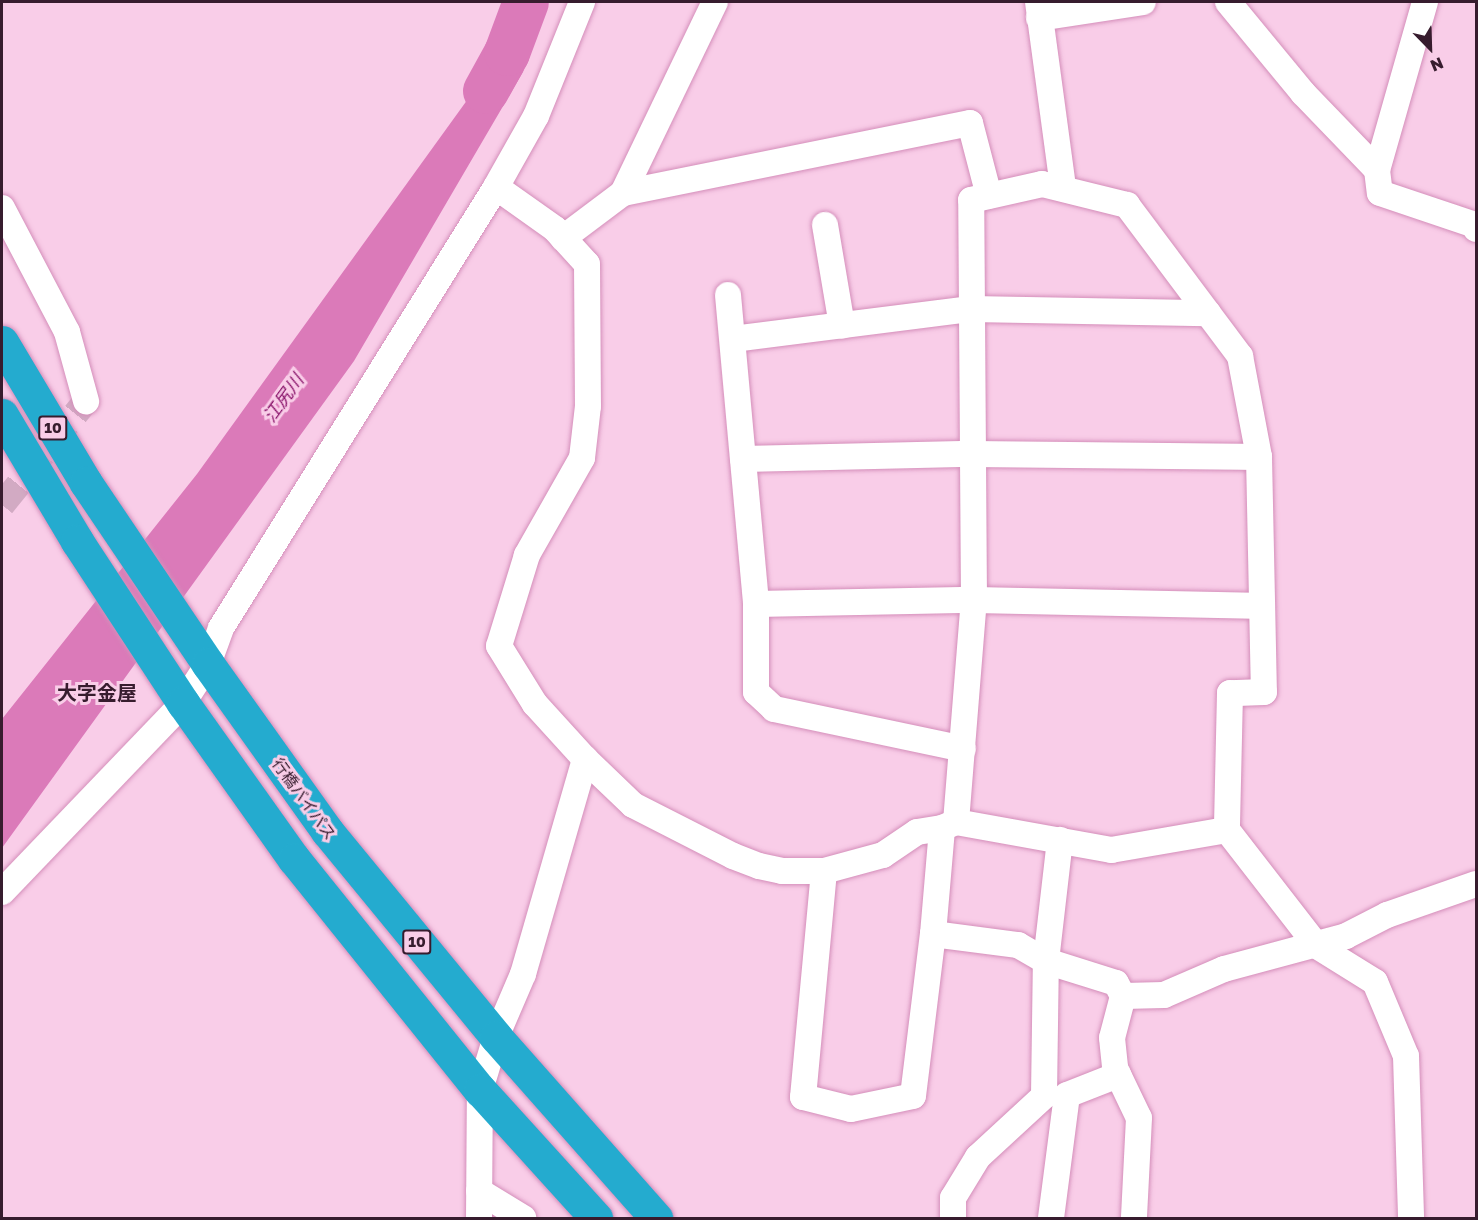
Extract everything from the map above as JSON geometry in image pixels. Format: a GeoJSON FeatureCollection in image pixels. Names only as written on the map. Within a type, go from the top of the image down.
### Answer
{"type":"FeatureCollection","features":[{"type":"Feature","properties":{"kind":"highway","name":"行橋バイパス"},"geometry":{"type":"LineString","coordinates":[[2,342],[86,483],[203,657],[327,831],[496,1037],[656,1218]]}},
{"type":"Feature","properties":{"kind":"highway","name":"10"},"geometry":{"type":"LineString","coordinates":[[2,415],[77,541],[175,691],[294,859],[480,1090],[597,1218]]}},
{"type":"Feature","properties":{"kind":"street"},"geometry":{"type":"LineString","coordinates":[[2,892],[203,657],[495,187],[536,116],[582,2]]}},
{"type":"Feature","properties":{"kind":"street"},"geometry":{"type":"LineString","coordinates":[[624,193],[715,2]]}},
{"type":"Feature","properties":{"kind":"street"},"geometry":{"type":"LineString","coordinates":[[1064,188],[1038,10],[1143,2]]}},
{"type":"Feature","properties":{"kind":"street"},"geometry":{"type":"LineString","coordinates":[[1229,2],[1303,93],[1377,170]]}},
{"type":"Feature","properties":{"kind":"street"},"geometry":{"type":"LineString","coordinates":[[1425,2],[1377,170],[1380,193],[1476,225]]}},
{"type":"Feature","properties":{"kind":"street"},"geometry":{"type":"LineString","coordinates":[[563,237],[624,193],[970,123],[989,196]]}},
{"type":"Feature","properties":{"kind":"street"},"geometry":{"type":"LineString","coordinates":[[824,871],[803,1096],[851,1109],[913,1096],[933,934],[963,748],[974,600],[970,200],[1042,184],[1127,205],[1240,356],[1259,457],[1264,692],[1230,693],[1227,830],[1317,946],[1375,982],[1406,1056],[1411,1218]]}},
{"type":"Feature","properties":{"kind":"street"},"geometry":{"type":"LineString","coordinates":[[495,187],[555,229],[587,264],[588,406],[582,458],[527,555],[499,646],[535,704],[585,759],[633,805],[733,856],[759,866],[782,871],[824,871],[883,855],[917,831],[949,825],[1060,840],[1111,850],[1227,830]]}},
{"type":"Feature","properties":{"kind":"street"},"geometry":{"type":"LineString","coordinates":[[2,208],[67,332],[86,400]]}},
{"type":"Feature","properties":{"kind":"street"},"geometry":{"type":"LineString","coordinates":[[825,225],[842,326]]}},
{"type":"Feature","properties":{"kind":"street"},"geometry":{"type":"LineString","coordinates":[[728,295],[756,604],[756,692],[774,709],[963,748]]}},
{"type":"Feature","properties":{"kind":"street"},"geometry":{"type":"LineString","coordinates":[[733,339],[971,309],[1209,313]]}},
{"type":"Feature","properties":{"kind":"street"},"geometry":{"type":"LineString","coordinates":[[743,459],[972,454],[1259,457]]}},
{"type":"Feature","properties":{"kind":"street"},"geometry":{"type":"LineString","coordinates":[[756,604],[974,600],[1261,606]]}},
{"type":"Feature","properties":{"kind":"street"},"geometry":{"type":"LineString","coordinates":[[479,1218],[480,1090],[496,1037],[523,974],[585,759]]}},
{"type":"Feature","properties":{"kind":"street"},"geometry":{"type":"LineString","coordinates":[[1052,1218],[1055,1096],[1046,961],[1060,840]]}},
{"type":"Feature","properties":{"kind":"street"},"geometry":{"type":"LineString","coordinates":[[1123,996],[1164,995],[1224,969],[1317,946],[1346,936],[1386,915],[1476,884]]}},
{"type":"Feature","properties":{"kind":"street"},"geometry":{"type":"LineString","coordinates":[[933,934],[1018,945],[1046,961],[1116,983],[1123,996],[1112,1038],[1118,1075],[1139,1118],[1134,1218]]}},
{"type":"Feature","properties":{"kind":"street"},"geometry":{"type":"LineString","coordinates":[[953,1218],[953,1198],[978,1156],[1055,1096],[1118,1075]]}},
{"type":"Feature","properties":{"kind":"street"},"geometry":{"type":"LineString","coordinates":[[479,1191],[523,1218]]}},
{"type":"Feature","properties":{"kind":"water"},"geometry":{"type":"Polygon","coordinates":[[[538,2],[543,2],[523,72],[354,361],[2,848],[2,719],[197,474],[538,2]]]}},
{"type":"Feature","properties":{"kind":"waterway","name":"江尻川"},"geometry":{"type":"LineString","coordinates":[[486,91],[507,53],[526,2]]}},
{"type":"Feature","properties":{"kind":"tunnel"},"geometry":{"type":"LineString","coordinates":[[2,505],[86,401]]}},
{"type":"Feature","properties":{"kind":"district","name":"大字金屋"},"geometry":{"type":"Point","coordinates":[97,692]}}]}
